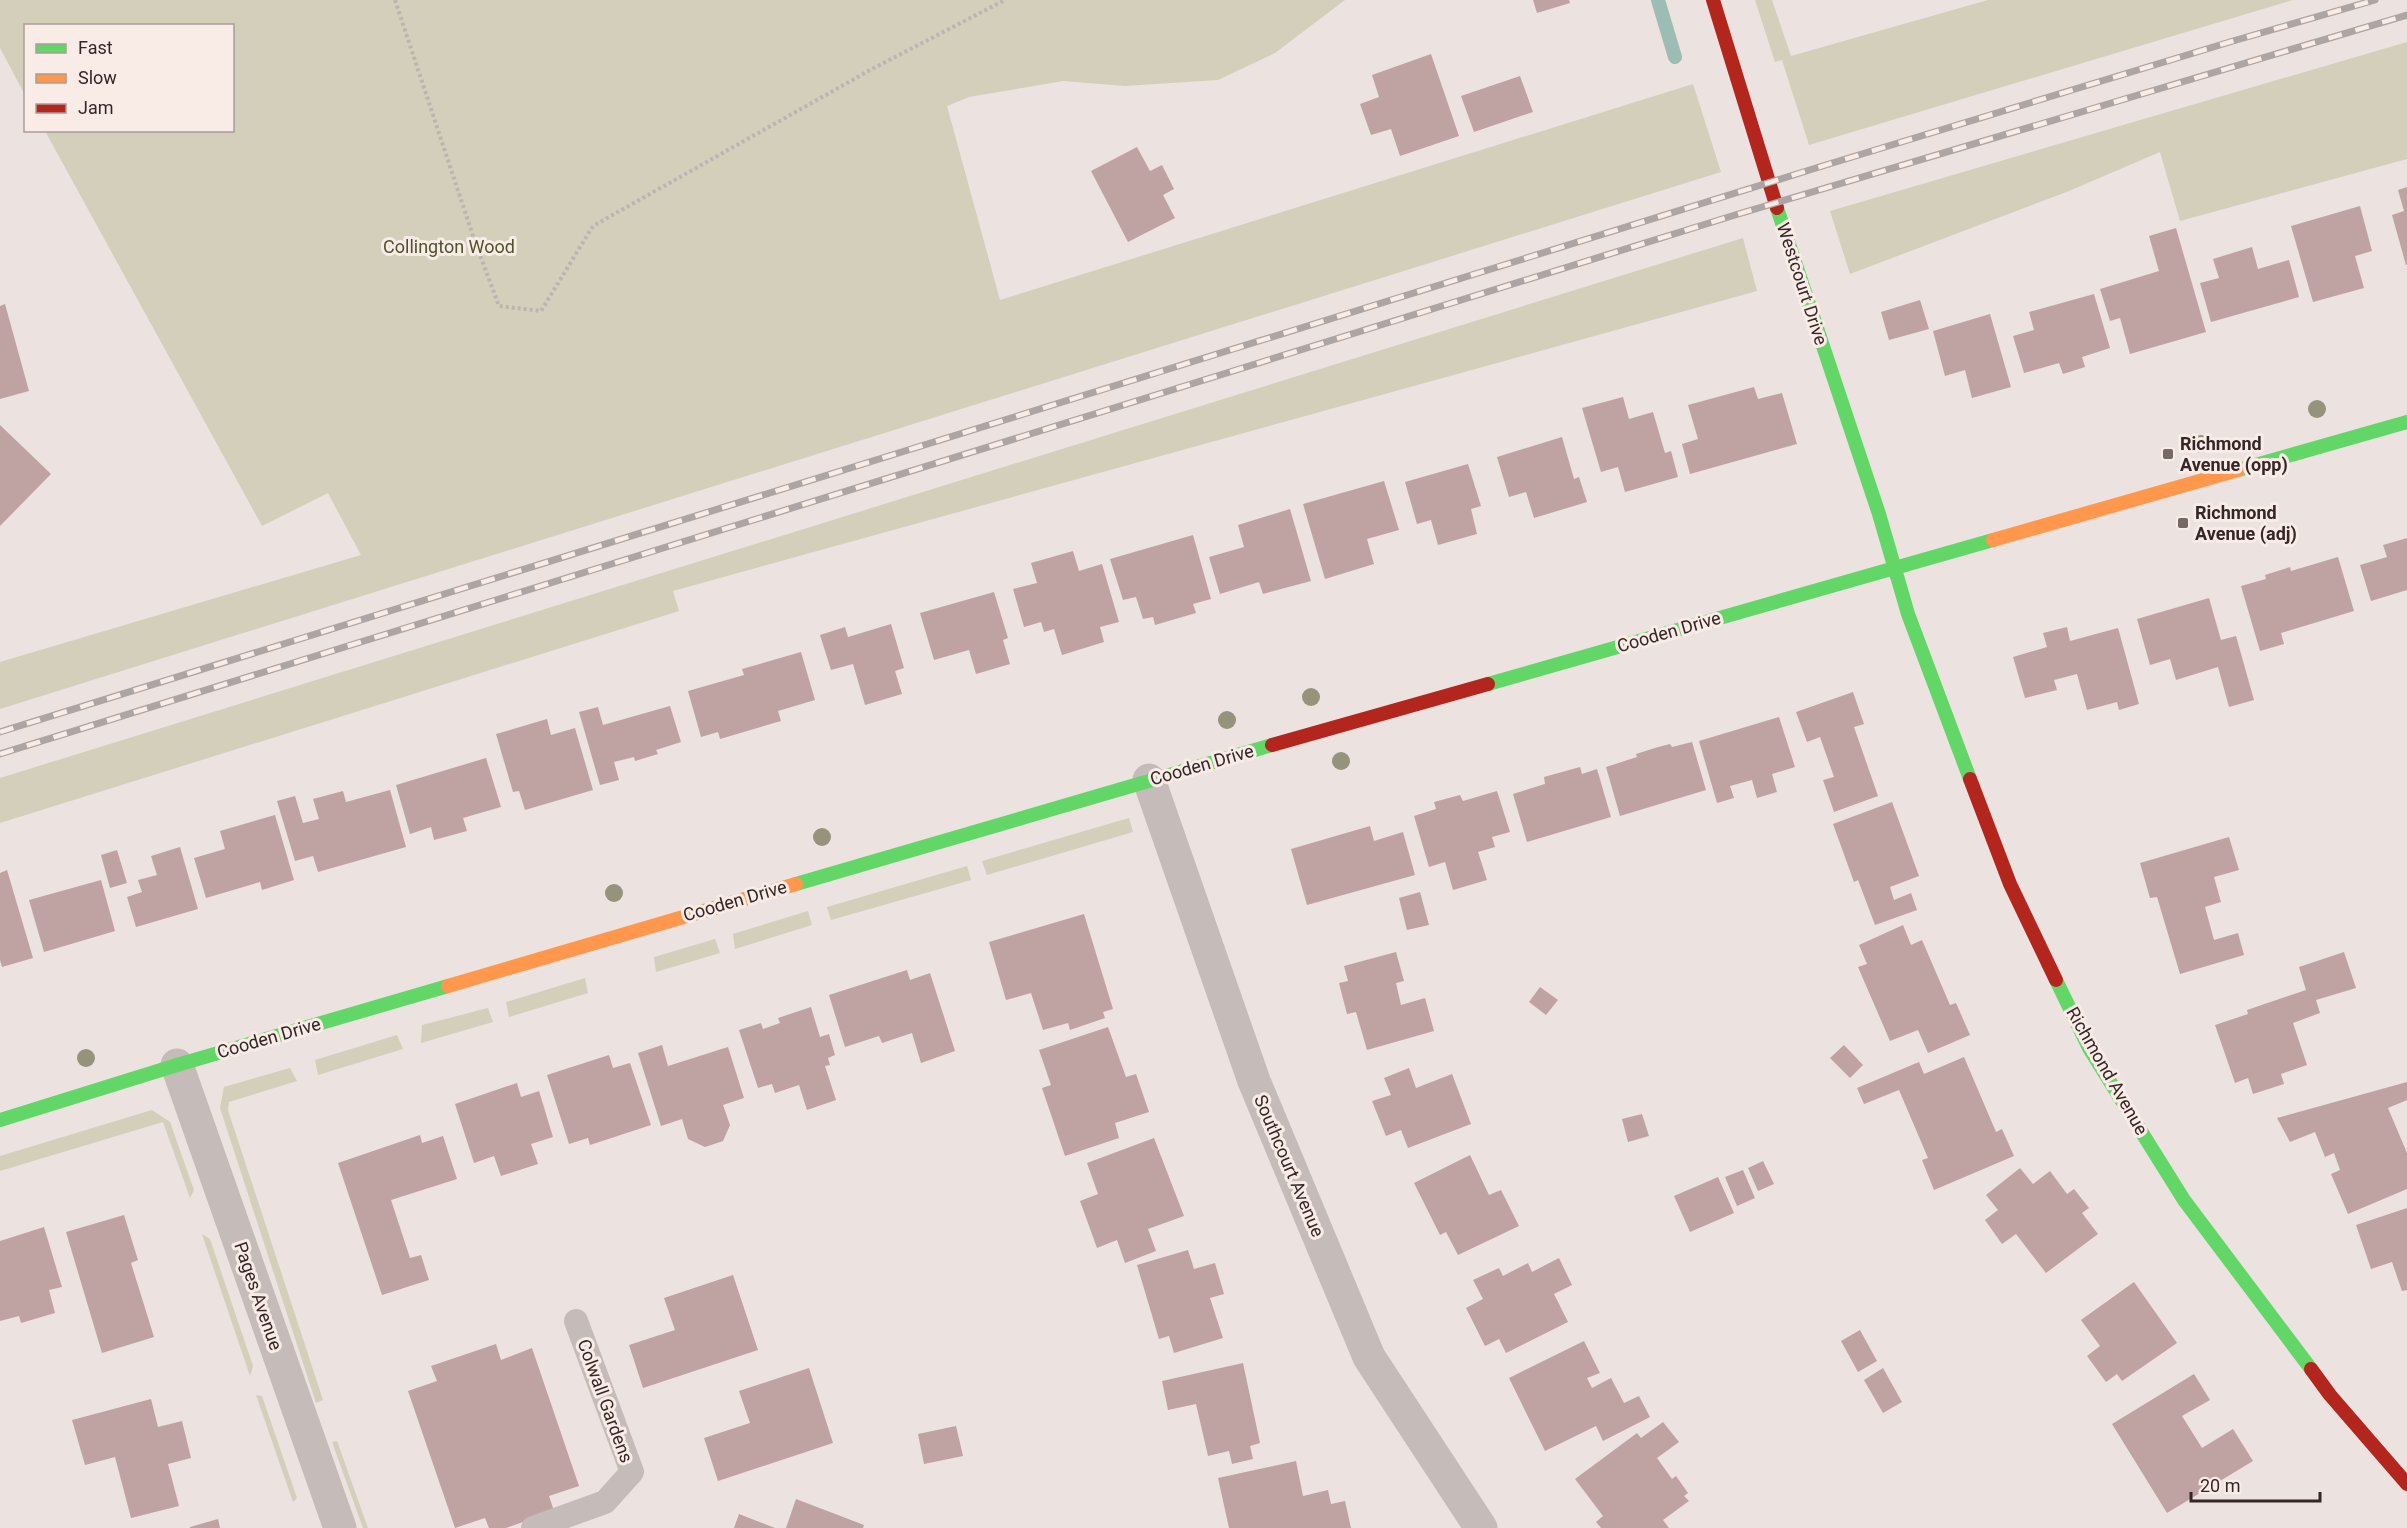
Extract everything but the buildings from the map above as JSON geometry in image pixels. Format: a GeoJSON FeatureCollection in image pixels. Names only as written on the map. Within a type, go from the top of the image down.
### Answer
{"type":"FeatureCollection","features":[{"type":"Feature","properties":{"kind":"main road","name":"Westcourt Drive"},"geometry":{"type":"LineString","coordinates":[[1713,0],[1782,224],[1882,522],[1895,568]]}},
{"type":"Feature","properties":{"kind":"main road","name":"Cooden Drive"},"geometry":{"type":"LineString","coordinates":[[0,1120],[177,1065],[1149,780],[2407,422]]}},
{"type":"Feature","properties":{"kind":"main road","name":"Richmond Avenue"},"geometry":{"type":"LineString","coordinates":[[1895,568],[1935,687],[2010,884],[2089,1048],[2184,1200],[2330,1395],[2407,1484]]}},
{"type":"Feature","properties":{"kind":"street","name":"Southcourt Avenue"},"geometry":{"type":"LineString","coordinates":[[1149,780],[1254,1081],[1369,1357],[1481,1528]]}},
{"type":"Feature","properties":{"kind":"street","name":"Pages Avenue"},"geometry":{"type":"LineString","coordinates":[[177,1065],[340,1528]]}},
{"type":"Feature","properties":{"kind":"lane","name":"Colwall Gardens"},"geometry":{"type":"LineString","coordinates":[[533,1528],[605,1502],[632,1472],[576,1321]]}},
{"type":"Feature","properties":{"kind":"path"},"geometry":{"type":"LineString","coordinates":[[394,0],[474,239],[499,306],[541,311],[593,226],[872,69],[1005,0]]}},
{"type":"Feature","properties":{"kind":"green space","name":"Collington Wood"},"geometry":{"type":"Polygon","coordinates":[[[0,0],[1345,0],[1275,53],[1218,80],[1125,86],[1063,81],[969,97],[947,106],[1000,300],[1693,84],[1721,172],[0,709],[0,662],[361,555],[328,493],[262,526],[46,132],[234,132],[234,24],[24,24],[24,93],[0,48],[0,0]]]}},
{"type":"Feature","properties":{"kind":"green space"},"geometry":{"type":"Polygon","coordinates":[[[1755,0],[1772,0],[1791,56],[1988,0],[2293,0],[1809,145],[1782,60],[1775,62],[1755,0]]]}},
{"type":"Feature","properties":{"kind":"green space"},"geometry":{"type":"Polygon","coordinates":[[[2407,42],[2407,159],[2180,221],[2160,152],[2069,191],[1850,274],[1830,211],[2407,42]]]}},
{"type":"Feature","properties":{"kind":"green space"},"geometry":{"type":"Polygon","coordinates":[[[1743,238],[1757,291],[673,591],[679,611],[0,823],[0,778],[1743,238]]]}},
{"type":"Feature","properties":{"kind":"green space"},"geometry":{"type":"Polygon","coordinates":[[[1129,818],[1133,832],[987,875],[982,861],[1129,818]]]}},
{"type":"Feature","properties":{"kind":"green space"},"geometry":{"type":"Polygon","coordinates":[[[967,866],[971,880],[831,920],[827,907],[967,866]]]}},
{"type":"Feature","properties":{"kind":"green space"},"geometry":{"type":"Polygon","coordinates":[[[808,911],[812,925],[735,949],[733,934],[808,911]]]}},
{"type":"Feature","properties":{"kind":"green space"},"geometry":{"type":"Polygon","coordinates":[[[715,939],[720,953],[656,972],[654,957],[715,939]]]}},
{"type":"Feature","properties":{"kind":"green space"},"geometry":{"type":"Polygon","coordinates":[[[585,978],[588,993],[509,1017],[506,1002],[585,978]]]}},
{"type":"Feature","properties":{"kind":"green space"},"geometry":{"type":"Polygon","coordinates":[[[488,1008],[493,1022],[421,1043],[422,1025],[488,1008]]]}},
{"type":"Feature","properties":{"kind":"green space"},"geometry":{"type":"Polygon","coordinates":[[[397,1035],[403,1049],[318,1075],[315,1060],[397,1035]]]}},
{"type":"Feature","properties":{"kind":"green space"},"geometry":{"type":"Polygon","coordinates":[[[290,1068],[297,1081],[229,1102],[228,1110],[323,1400],[316,1403],[220,1108],[224,1087],[290,1068]]]}},
{"type":"Feature","properties":{"kind":"green space"},"geometry":{"type":"Polygon","coordinates":[[[152,1110],[170,1122],[194,1190],[190,1198],[163,1122],[0,1171],[0,1156],[152,1110]]]}},
{"type":"Feature","properties":{"kind":"green space"},"geometry":{"type":"Polygon","coordinates":[[[202,1234],[210,1239],[253,1366],[250,1376],[202,1234]]]}},
{"type":"Feature","properties":{"kind":"green space"},"geometry":{"type":"Polygon","coordinates":[[[256,1395],[262,1396],[297,1498],[293,1502],[256,1395]]]}},
{"type":"Feature","properties":{"kind":"green space"},"geometry":{"type":"Polygon","coordinates":[[[337,1441],[368,1528],[363,1528],[332,1442],[337,1441]]]}},
{"type":"Feature","properties":{"kind":"waterway"},"geometry":{"type":"LineString","coordinates":[[1658,0],[1675,57]]}},
{"type":"Feature","properties":{"kind":"railway"},"geometry":{"type":"LineString","coordinates":[[0,732],[1816,168],[2375,0]]}},
{"type":"Feature","properties":{"kind":"railway"},"geometry":{"type":"LineString","coordinates":[[0,754],[1735,215],[2407,15]]}},
{"type":"Feature","properties":{"kind":"traffic: fast"},"geometry":{"type":"LineString","coordinates":[[1777,208],[1879,514],[1908,614],[1970,779]]}},
{"type":"Feature","properties":{"kind":"traffic: fast"},"geometry":{"type":"LineString","coordinates":[[2238,470],[2407,422]]}},
{"type":"Feature","properties":{"kind":"traffic: fast"},"geometry":{"type":"LineString","coordinates":[[1488,684],[1993,540]]}},
{"type":"Feature","properties":{"kind":"traffic: fast"},"geometry":{"type":"LineString","coordinates":[[796,884],[1272,745]]}},
{"type":"Feature","properties":{"kind":"traffic: fast"},"geometry":{"type":"LineString","coordinates":[[2056,980],[2089,1048],[2184,1200],[2311,1369]]}},
{"type":"Feature","properties":{"kind":"traffic: fast"},"geometry":{"type":"LineString","coordinates":[[0,1120],[177,1065],[448,986]]}},
{"type":"Feature","properties":{"kind":"traffic: slow"},"geometry":{"type":"LineString","coordinates":[[1993,540],[2238,470]]}},
{"type":"Feature","properties":{"kind":"traffic: slow"},"geometry":{"type":"LineString","coordinates":[[448,986],[796,884]]}},
{"type":"Feature","properties":{"kind":"traffic: jam"},"geometry":{"type":"LineString","coordinates":[[1713,0],[1777,208]]}},
{"type":"Feature","properties":{"kind":"traffic: jam"},"geometry":{"type":"LineString","coordinates":[[1272,745],[1488,684]]}},
{"type":"Feature","properties":{"kind":"traffic: jam"},"geometry":{"type":"LineString","coordinates":[[1970,779],[2010,884],[2056,980]]}},
{"type":"Feature","properties":{"kind":"traffic: jam"},"geometry":{"type":"LineString","coordinates":[[2311,1369],[2330,1395],[2407,1484]]}},
{"type":"Feature","properties":{"kind":"place","name":"Richmond Avenue (opp)"},"geometry":{"type":"Point","coordinates":[2168,454]}},
{"type":"Feature","properties":{"kind":"place","name":"Richmond Avenue (adj)"},"geometry":{"type":"Point","coordinates":[2183,523]}}]}
